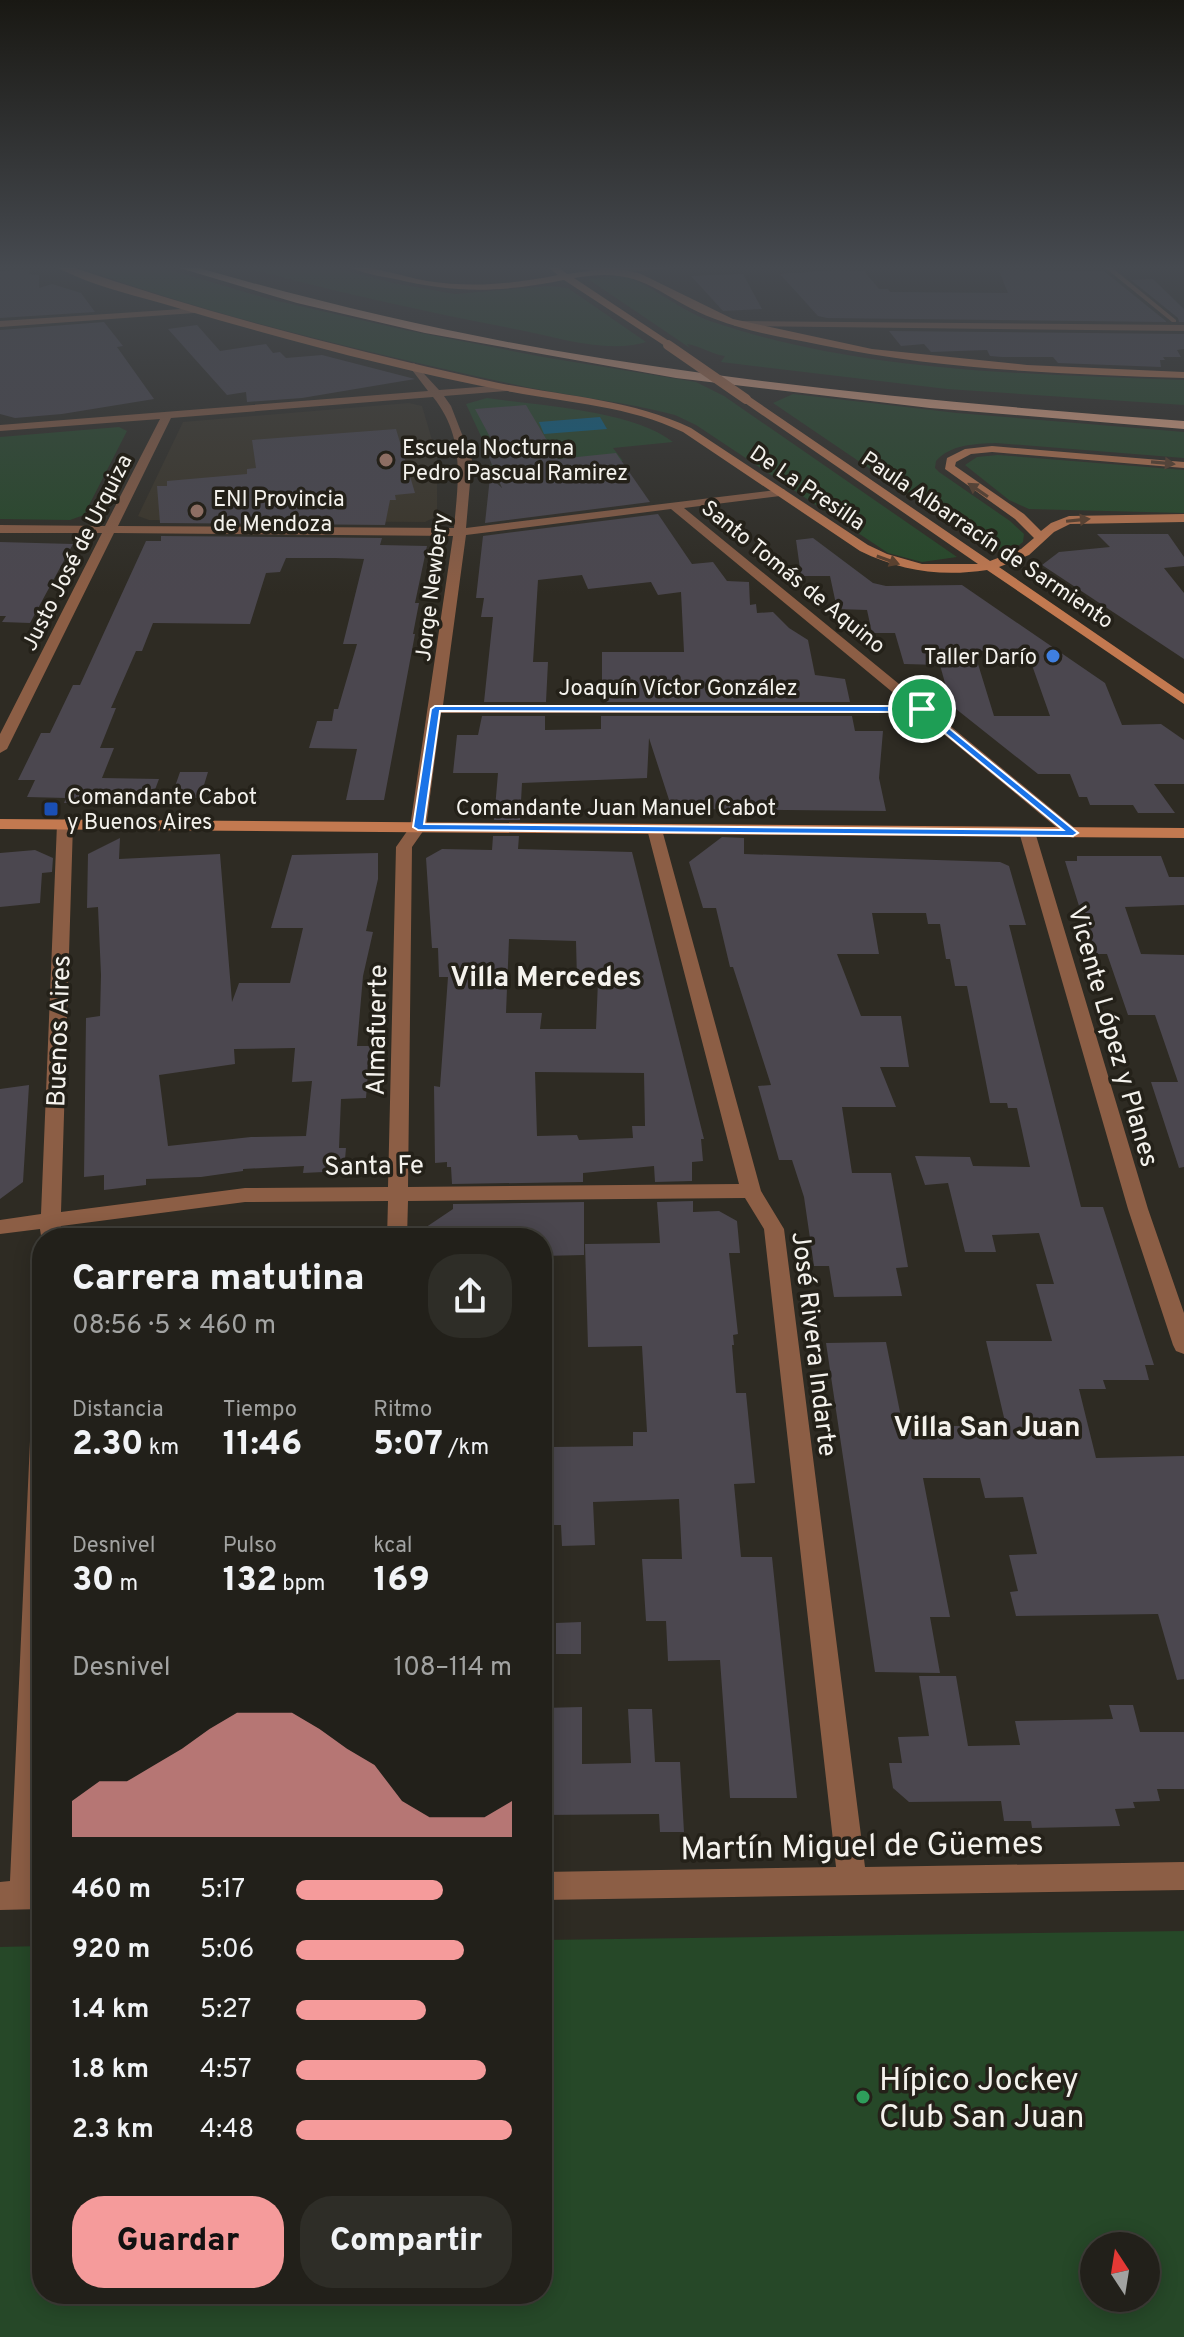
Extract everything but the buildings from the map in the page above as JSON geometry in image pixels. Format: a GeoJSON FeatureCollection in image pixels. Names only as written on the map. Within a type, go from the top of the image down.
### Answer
{"type":"FeatureCollection","features":[{"type":"Feature","properties":{"kind":"highway"},"geometry":{"type":"LineString","coordinates":[[700,375],[896,401],[1184,425]]}},
{"type":"Feature","properties":{"kind":"highway"},"geometry":{"type":"LineString","coordinates":[[780,375],[1075,406],[1184,413]]}},
{"type":"Feature","properties":{"kind":"highway"},"geometry":{"type":"LineString","coordinates":[[1075,406],[1155,408]]}},
{"type":"Feature","properties":{"kind":"street","name":"Jorge Newbery"},"geometry":{"type":"LineString","coordinates":[[418,827],[460,532],[466,460],[446,406],[421,375]]}},
{"type":"Feature","properties":{"kind":"street","name":"De La Presilla"},"geometry":{"type":"LineString","coordinates":[[452,375],[666,420],[695,435],[856,543],[890,561],[938,571],[986,564],[1025,552],[1054,524],[1075,519],[1184,518]]}},
{"type":"Feature","properties":{"kind":"street","name":"Paula Albarracín de Sarmiento"},"geometry":{"type":"LineString","coordinates":[[711,375],[1184,700]]}},
{"type":"Feature","properties":{"kind":"street"},"geometry":{"type":"LineString","coordinates":[[0,428],[506,388]]}},
{"type":"Feature","properties":{"kind":"street","name":"Justo José de Urquiza"},"geometry":{"type":"LineString","coordinates":[[0,749],[167,415]]}},
{"type":"Feature","properties":{"kind":"street"},"geometry":{"type":"LineString","coordinates":[[1040,537],[1018,516],[959,477],[949,467],[951,460],[969,451],[992,449],[1184,465]]}},
{"type":"Feature","properties":{"kind":"street"},"geometry":{"type":"LineString","coordinates":[[0,529],[460,532],[780,492]]}},
{"type":"Feature","properties":{"kind":"street","name":"Santo Tomás de Aquino"},"geometry":{"type":"LineString","coordinates":[[673,505],[1073,833]]}},
{"type":"Feature","properties":{"kind":"street","name":"Joaquín Víctor González"},"geometry":{"type":"LineString","coordinates":[[435,709],[922,709]]}},
{"type":"Feature","properties":{"kind":"street","name":"Comandante Juan Manuel Cabot"},"geometry":{"type":"LineString","coordinates":[[0,824],[1184,833]]}},
{"type":"Feature","properties":{"kind":"street","name":"Buenos Aires"},"geometry":{"type":"LineString","coordinates":[[51,1228],[65,824]]}},
{"type":"Feature","properties":{"kind":"street","name":"Almafuerte"},"geometry":{"type":"LineString","coordinates":[[397,1228],[404,847],[418,827]]}},
{"type":"Feature","properties":{"kind":"street","name":"José Rivera Indarte"},"geometry":{"type":"LineString","coordinates":[[655,829],[751,1191],[774,1229],[852,1881]]}},
{"type":"Feature","properties":{"kind":"street","name":"Vicente López y Planes"},"geometry":{"type":"LineString","coordinates":[[1027,832],[1138,1209],[1184,1345]]}},
{"type":"Feature","properties":{"kind":"street","name":"Santa Fe"},"geometry":{"type":"LineString","coordinates":[[57,1228],[245,1195],[751,1191]]}},
{"type":"Feature","properties":{"kind":"street","name":"Santa Fe"},"geometry":{"type":"LineString","coordinates":[[0,1227],[32,1228]]}},
{"type":"Feature","properties":{"kind":"street"},"geometry":{"type":"LineString","coordinates":[[22,1896],[32,1668]]}},
{"type":"Feature","properties":{"kind":"street","name":"Martín Miguel de Güemes"},"geometry":{"type":"LineString","coordinates":[[552,1886],[1184,1876]]}},
{"type":"Feature","properties":{"kind":"shaded area"},"geometry":{"type":"Polygon","coordinates":[[[409,403],[422,406],[437,457],[437,516],[425,522],[149,520],[138,516],[183,422],[409,403]]]}},
{"type":"Feature","properties":{"kind":"green space"},"geometry":{"type":"Polygon","coordinates":[[[474,375],[654,375],[696,382],[724,396],[957,557],[922,562],[888,553],[696,425],[675,415],[474,375]]]}},
{"type":"Feature","properties":{"kind":"green space"},"geometry":{"type":"Polygon","coordinates":[[[830,375],[1067,375],[1184,380],[1184,405],[947,389],[830,375]]]}},
{"type":"Feature","properties":{"kind":"green space"},"geometry":{"type":"Polygon","coordinates":[[[793,394],[957,413],[1184,432],[1184,458],[996,443],[964,446],[949,451],[936,461],[935,468],[1024,534],[1023,542],[1018,546],[991,551],[773,403],[793,394]]]}},
{"type":"Feature","properties":{"kind":"green space"},"geometry":{"type":"Polygon","coordinates":[[[487,398],[610,416],[655,431],[673,442],[613,448],[623,461],[490,476],[492,460],[466,404],[487,398]]]}},
{"type":"Feature","properties":{"kind":"green space"},"geometry":{"type":"Polygon","coordinates":[[[119,427],[127,431],[84,515],[70,520],[0,519],[0,437],[119,427]]]}},
{"type":"Feature","properties":{"kind":"green space"},"geometry":{"type":"Polygon","coordinates":[[[998,455],[1184,470],[1184,513],[1029,509],[1009,500],[965,465],[977,457],[998,455]]]}},
{"type":"Feature","properties":{"kind":"green space","name":"Hípico Jockey Club San Juan"},"geometry":{"type":"Polygon","coordinates":[[[1184,1931],[1184,2337],[0,2337],[0,1947],[32,1946],[32,2304],[552,2304],[552,1940],[1184,1931]]]}},
{"type":"Feature","properties":{"kind":"water"},"geometry":{"type":"Polygon","coordinates":[[[600,417],[607,429],[544,434],[539,422],[600,417]]]}},
{"type":"Feature","properties":{"kind":"place","name":"Escuela Nocturna Pedro Pascual Ramirez"},"geometry":{"type":"Point","coordinates":[386,460]}},
{"type":"Feature","properties":{"kind":"place","name":"ENI Provincia de Mendoza"},"geometry":{"type":"Point","coordinates":[197,511]}},
{"type":"Feature","properties":{"kind":"place","name":"Taller Darío"},"geometry":{"type":"Point","coordinates":[1053,656]}},
{"type":"Feature","properties":{"kind":"place","name":"Comandante Cabot y Buenos Aires"},"geometry":{"type":"Point","coordinates":[51,809]}},
{"type":"Feature","properties":{"kind":"place","name":"Hípico Jockey Club San Juan"},"geometry":{"type":"Point","coordinates":[863,2097]}},
{"type":"Feature","properties":{"kind":"district","name":"Villa Mercedes"},"geometry":{"type":"Point","coordinates":[546,976]}},
{"type":"Feature","properties":{"kind":"district","name":"Villa San Juan"},"geometry":{"type":"Point","coordinates":[987,1426]}},
{"type":"Feature","properties":{"kind":"route"},"geometry":{"type":"LineString","coordinates":[[435,709],[922,709],[1073,833],[418,827],[435,709]]}}]}
